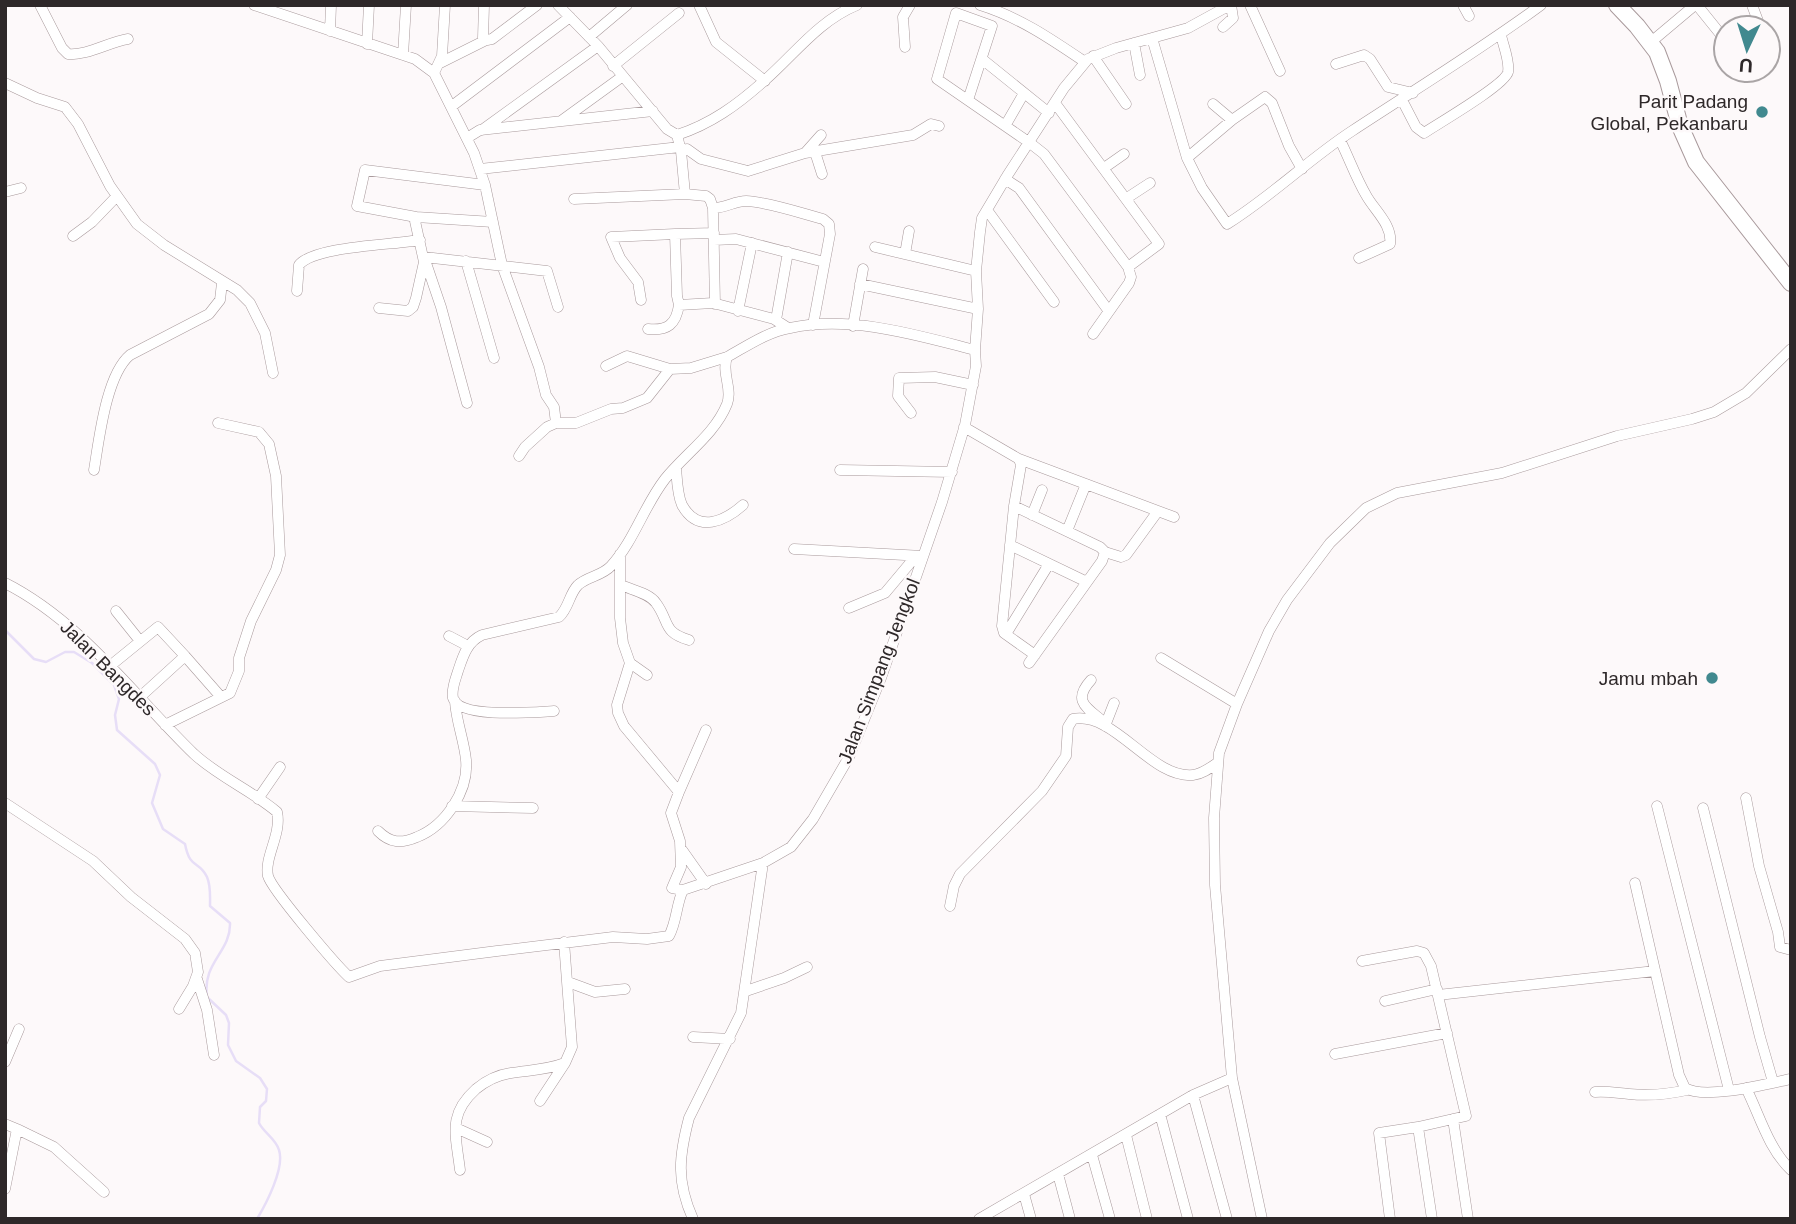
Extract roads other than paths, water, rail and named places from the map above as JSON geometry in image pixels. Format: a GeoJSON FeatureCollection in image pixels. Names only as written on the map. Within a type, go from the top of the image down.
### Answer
{"type":"FeatureCollection","features":[{"type":"Feature","properties":{"kind":"main road"},"geometry":{"type":"LineString","coordinates":[[1617,5],[1651,42],[1664,69],[1680,126],[1696,162],[1791,283]]}},
{"type":"Feature","properties":{"kind":"street"},"geometry":{"type":"LineString","coordinates":[[40,5],[62,48],[68,54],[79,54],[128,39]]}},
{"type":"Feature","properties":{"kind":"street"},"geometry":{"type":"LineString","coordinates":[[254,5],[403,55],[422,63],[434,73],[480,169],[502,265],[539,367],[546,396],[554,407],[556,424]]}},
{"type":"Feature","properties":{"kind":"street"},"geometry":{"type":"LineString","coordinates":[[330,31],[331,5]]}},
{"type":"Feature","properties":{"kind":"street"},"geometry":{"type":"LineString","coordinates":[[367,44],[369,5]]}},
{"type":"Feature","properties":{"kind":"street"},"geometry":{"type":"LineString","coordinates":[[403,55],[406,5]]}},
{"type":"Feature","properties":{"kind":"street"},"geometry":{"type":"LineString","coordinates":[[434,73],[440,63],[445,5]]}},
{"type":"Feature","properties":{"kind":"street"},"geometry":{"type":"LineString","coordinates":[[484,5],[483,34],[486,40]]}},
{"type":"Feature","properties":{"kind":"street"},"geometry":{"type":"LineString","coordinates":[[589,37],[627,5]]}},
{"type":"Feature","properties":{"kind":"street"},"geometry":{"type":"LineString","coordinates":[[699,5],[716,42],[765,81]]}},
{"type":"Feature","properties":{"kind":"street"},"geometry":{"type":"LineString","coordinates":[[677,135],[718,117],[765,81],[826,23],[857,5]]}},
{"type":"Feature","properties":{"kind":"street"},"geometry":{"type":"LineString","coordinates":[[905,47],[903,17],[910,5]]}},
{"type":"Feature","properties":{"kind":"street"},"geometry":{"type":"LineString","coordinates":[[980,5],[1003,12],[1089,59],[1126,104]]}},
{"type":"Feature","properties":{"kind":"street"},"geometry":{"type":"LineString","coordinates":[[1089,59],[1188,28],[1231,5],[1233,18],[1223,27]]}},
{"type":"Feature","properties":{"kind":"street"},"geometry":{"type":"LineString","coordinates":[[1250,5],[1280,71]]}},
{"type":"Feature","properties":{"kind":"street"},"geometry":{"type":"LineString","coordinates":[[1463,5],[1469,16]]}},
{"type":"Feature","properties":{"kind":"street"},"geometry":{"type":"LineString","coordinates":[[1152,38],[1187,158],[1202,188],[1227,224],[1258,205],[1340,140],[1501,35],[1541,5]]}},
{"type":"Feature","properties":{"kind":"street"},"geometry":{"type":"LineString","coordinates":[[1651,42],[1696,5],[1712,24]]}},
{"type":"Feature","properties":{"kind":"street"},"geometry":{"type":"LineString","coordinates":[[561,6],[667,129],[677,135],[685,194]]}},
{"type":"Feature","properties":{"kind":"street"},"geometry":{"type":"LineString","coordinates":[[440,63],[492,39],[533,7]]}},
{"type":"Feature","properties":{"kind":"street"},"geometry":{"type":"LineString","coordinates":[[614,66],[679,13]]}},
{"type":"Feature","properties":{"kind":"street"},"geometry":{"type":"LineString","coordinates":[[968,100],[992,26],[956,13],[937,79],[1044,154],[1128,267],[1131,277],[1129,283],[1093,334]]}},
{"type":"Feature","properties":{"kind":"street"},"geometry":{"type":"LineString","coordinates":[[452,106],[570,17]]}},
{"type":"Feature","properties":{"kind":"street"},"geometry":{"type":"LineString","coordinates":[[1402,100],[1416,127],[1424,133],[1492,90],[1503,81],[1508,71],[1501,35]]}},
{"type":"Feature","properties":{"kind":"street"},"geometry":{"type":"LineString","coordinates":[[1134,43],[1140,75]]}},
{"type":"Feature","properties":{"kind":"street"},"geometry":{"type":"LineString","coordinates":[[467,138],[598,46]]}},
{"type":"Feature","properties":{"kind":"street"},"geometry":{"type":"LineString","coordinates":[[1336,64],[1366,56],[1388,87],[1389,108]]}},
{"type":"Feature","properties":{"kind":"street"},"geometry":{"type":"LineString","coordinates":[[982,59],[1049,113]]}},
{"type":"Feature","properties":{"kind":"street","name":"Jalan Simpang Jengkol"},"geometry":{"type":"LineString","coordinates":[[683,890],[706,884],[781,854],[800,838],[849,758],[870,708],[919,556],[952,472],[964,428],[976,366],[976,271],[980,232],[987,210],[1070,79],[1089,59]]}},
{"type":"Feature","properties":{"kind":"street"},"geometry":{"type":"LineString","coordinates":[[560,121],[623,76]]}},
{"type":"Feature","properties":{"kind":"street"},"geometry":{"type":"LineString","coordinates":[[5,83],[68,110],[117,197],[137,224],[150,236],[237,290],[250,303],[265,333],[273,373]]}},
{"type":"Feature","properties":{"kind":"street"},"geometry":{"type":"LineString","coordinates":[[1388,87],[1413,93]]}},
{"type":"Feature","properties":{"kind":"street"},"geometry":{"type":"LineString","coordinates":[[1005,126],[1024,93]]}},
{"type":"Feature","properties":{"kind":"street"},"geometry":{"type":"LineString","coordinates":[[1187,158],[1231,120],[1261,99],[1268,98],[1302,169]]}},
{"type":"Feature","properties":{"kind":"street"},"geometry":{"type":"LineString","coordinates":[[1055,103],[1159,244],[1128,267]]}},
{"type":"Feature","properties":{"kind":"street"},"geometry":{"type":"LineString","coordinates":[[1213,104],[1231,120]]}},
{"type":"Feature","properties":{"kind":"street"},"geometry":{"type":"LineString","coordinates":[[480,131],[653,111]]}},
{"type":"Feature","properties":{"kind":"street"},"geometry":{"type":"LineString","coordinates":[[480,169],[687,149],[701,159],[717,165],[748,171],[810,153],[913,135],[931,124],[939,126]]}},
{"type":"Feature","properties":{"kind":"street"},"geometry":{"type":"LineString","coordinates":[[810,153],[821,135]]}},
{"type":"Feature","properties":{"kind":"street"},"geometry":{"type":"LineString","coordinates":[[1340,140],[1366,195],[1389,230],[1391,242],[1386,247],[1359,258]]}},
{"type":"Feature","properties":{"kind":"street"},"geometry":{"type":"LineString","coordinates":[[810,153],[822,174]]}},
{"type":"Feature","properties":{"kind":"street"},"geometry":{"type":"LineString","coordinates":[[1104,168],[1124,154]]}},
{"type":"Feature","properties":{"kind":"street"},"geometry":{"type":"LineString","coordinates":[[485,185],[365,170],[357,206],[416,216],[493,222]]}},
{"type":"Feature","properties":{"kind":"street"},"geometry":{"type":"LineString","coordinates":[[1005,179],[1019,188],[1108,310]]}},
{"type":"Feature","properties":{"kind":"street"},"geometry":{"type":"LineString","coordinates":[[1127,198],[1150,183]]}},
{"type":"Feature","properties":{"kind":"street"},"geometry":{"type":"LineString","coordinates":[[5,192],[21,188]]}},
{"type":"Feature","properties":{"kind":"street"},"geometry":{"type":"LineString","coordinates":[[574,199],[685,194],[706,196],[713,208],[715,304]]}},
{"type":"Feature","properties":{"kind":"street"},"geometry":{"type":"LineString","coordinates":[[73,236],[92,222],[117,197]]}},
{"type":"Feature","properties":{"kind":"street"},"geometry":{"type":"LineString","coordinates":[[713,208],[725,208],[742,201],[823,219],[829,224],[830,234],[813,325]]}},
{"type":"Feature","properties":{"kind":"street"},"geometry":{"type":"LineString","coordinates":[[987,210],[1054,302]]}},
{"type":"Feature","properties":{"kind":"street"},"geometry":{"type":"LineString","coordinates":[[416,216],[424,257],[441,307],[467,403]]}},
{"type":"Feature","properties":{"kind":"street"},"geometry":{"type":"LineString","coordinates":[[905,254],[909,231]]}},
{"type":"Feature","properties":{"kind":"street"},"geometry":{"type":"LineString","coordinates":[[641,300],[638,282],[620,258],[611,237],[675,234],[714,236],[736,239],[824,262]]}},
{"type":"Feature","properties":{"kind":"street"},"geometry":{"type":"LineString","coordinates":[[648,329],[670,327],[676,322],[679,305],[675,234]]}},
{"type":"Feature","properties":{"kind":"street"},"geometry":{"type":"LineString","coordinates":[[297,291],[299,265],[310,256],[420,240]]}},
{"type":"Feature","properties":{"kind":"street"},"geometry":{"type":"LineString","coordinates":[[738,311],[752,243]]}},
{"type":"Feature","properties":{"kind":"street"},"geometry":{"type":"LineString","coordinates":[[875,247],[976,271]]}},
{"type":"Feature","properties":{"kind":"street"},"geometry":{"type":"LineString","coordinates":[[776,320],[788,252]]}},
{"type":"Feature","properties":{"kind":"street"},"geometry":{"type":"LineString","coordinates":[[424,257],[547,271],[558,307]]}},
{"type":"Feature","properties":{"kind":"street"},"geometry":{"type":"LineString","coordinates":[[379,308],[411,310],[419,290],[424,257]]}},
{"type":"Feature","properties":{"kind":"street"},"geometry":{"type":"LineString","coordinates":[[466,261],[494,358]]}},
{"type":"Feature","properties":{"kind":"street"},"geometry":{"type":"LineString","coordinates":[[853,326],[863,269]]}},
{"type":"Feature","properties":{"kind":"street"},"geometry":{"type":"LineString","coordinates":[[94,470],[112,388],[121,363],[130,355],[209,314],[220,300],[222,283]]}},
{"type":"Feature","properties":{"kind":"street"},"geometry":{"type":"LineString","coordinates":[[860,285],[978,309]]}},
{"type":"Feature","properties":{"kind":"street"},"geometry":{"type":"LineString","coordinates":[[679,305],[715,304],[776,320],[788,328]]}},
{"type":"Feature","properties":{"kind":"street"},"geometry":{"type":"LineString","coordinates":[[606,366],[627,356],[670,369],[691,368],[727,357],[761,338],[788,328],[813,325],[897,331],[975,350]]}},
{"type":"Feature","properties":{"kind":"street"},"geometry":{"type":"LineString","coordinates":[[1262,1219],[1232,1078],[1215,885],[1214,818],[1217,763],[1222,743],[1269,631],[1287,600],[1330,544],[1366,508],[1397,493],[1502,473],[1617,436],[1714,412],[1746,393],[1791,349]]}},
{"type":"Feature","properties":{"kind":"street"},"geometry":{"type":"LineString","coordinates":[[378,831],[392,841],[412,839],[436,827],[452,806],[466,767],[454,685],[468,646],[478,636],[490,632],[559,617],[578,585],[606,571],[620,554],[659,489],[694,449],[725,407],[729,396],[723,366],[727,357]]}},
{"type":"Feature","properties":{"kind":"street"},"geometry":{"type":"LineString","coordinates":[[519,457],[547,427],[576,423],[640,401],[651,394],[670,369]]}},
{"type":"Feature","properties":{"kind":"street"},"geometry":{"type":"LineString","coordinates":[[911,413],[898,396],[899,378],[935,377],[973,385]]}},
{"type":"Feature","properties":{"kind":"street","name":"Jalan Bangdes"},"geometry":{"type":"LineString","coordinates":[[5,583],[45,607],[110,666],[166,725],[230,692],[236,683],[242,647],[263,593],[276,570],[281,545],[276,476],[271,449],[266,439],[252,429],[218,423]]}},
{"type":"Feature","properties":{"kind":"street"},"geometry":{"type":"LineString","coordinates":[[964,428],[1019,459],[1174,517]]}},
{"type":"Feature","properties":{"kind":"street"},"geometry":{"type":"LineString","coordinates":[[1019,459],[1021,465],[1002,620],[1003,631],[1032,659],[1102,561],[1105,552]]}},
{"type":"Feature","properties":{"kind":"street"},"geometry":{"type":"LineString","coordinates":[[676,467],[682,505],[696,518],[708,523],[720,522],[743,505]]}},
{"type":"Feature","properties":{"kind":"street"},"geometry":{"type":"LineString","coordinates":[[840,470],[952,472]]}},
{"type":"Feature","properties":{"kind":"street"},"geometry":{"type":"LineString","coordinates":[[1067,531],[1086,484]]}},
{"type":"Feature","properties":{"kind":"street"},"geometry":{"type":"LineString","coordinates":[[1032,515],[1042,490]]}},
{"type":"Feature","properties":{"kind":"street"},"geometry":{"type":"LineString","coordinates":[[1014,506],[1100,547],[1105,552],[1121,557],[1126,555],[1158,511]]}},
{"type":"Feature","properties":{"kind":"street"},"geometry":{"type":"LineString","coordinates":[[1010,545],[1087,582]]}},
{"type":"Feature","properties":{"kind":"street"},"geometry":{"type":"LineString","coordinates":[[794,549],[919,556]]}},
{"type":"Feature","properties":{"kind":"street"},"geometry":{"type":"LineString","coordinates":[[620,554],[621,630],[630,663],[617,709],[620,719],[679,792]]}},
{"type":"Feature","properties":{"kind":"street"},"geometry":{"type":"LineString","coordinates":[[849,608],[885,593],[919,556]]}},
{"type":"Feature","properties":{"kind":"street"},"geometry":{"type":"LineString","coordinates":[[1006,634],[1049,564]]}},
{"type":"Feature","properties":{"kind":"street"},"geometry":{"type":"LineString","coordinates":[[621,585],[652,599],[668,630],[689,640]]}},
{"type":"Feature","properties":{"kind":"street"},"geometry":{"type":"LineString","coordinates":[[117,611],[140,641]]}},
{"type":"Feature","properties":{"kind":"street"},"geometry":{"type":"LineString","coordinates":[[110,666],[158,627],[221,696]]}},
{"type":"Feature","properties":{"kind":"street"},"geometry":{"type":"LineString","coordinates":[[449,636],[468,646]]}},
{"type":"Feature","properties":{"kind":"street"},"geometry":{"type":"LineString","coordinates":[[140,697],[185,656]]}},
{"type":"Feature","properties":{"kind":"street"},"geometry":{"type":"LineString","coordinates":[[1161,658],[1237,704]]}},
{"type":"Feature","properties":{"kind":"street"},"geometry":{"type":"LineString","coordinates":[[630,663],[648,675]]}},
{"type":"Feature","properties":{"kind":"street"},"geometry":{"type":"LineString","coordinates":[[1091,680],[1082,691],[1081,698],[1085,706],[1105,725],[1174,772],[1199,774],[1217,763]]}},
{"type":"Feature","properties":{"kind":"street"},"geometry":{"type":"LineString","coordinates":[[455,701],[473,710],[554,711]]}},
{"type":"Feature","properties":{"kind":"street"},"geometry":{"type":"LineString","coordinates":[[1105,725],[1114,703]]}},
{"type":"Feature","properties":{"kind":"street"},"geometry":{"type":"LineString","coordinates":[[950,906],[954,886],[960,874],[1035,800],[1062,764],[1066,756],[1071,720],[1085,719],[1105,725]]}},
{"type":"Feature","properties":{"kind":"street"},"geometry":{"type":"LineString","coordinates":[[166,725],[215,772],[277,812],[278,820],[268,876],[288,906],[349,977],[380,966],[564,942],[613,937],[647,939],[669,936],[675,925],[678,902],[683,890],[672,888],[681,867],[681,848],[671,813],[706,730]]}},
{"type":"Feature","properties":{"kind":"street"},"geometry":{"type":"LineString","coordinates":[[258,799],[280,767]]}},
{"type":"Feature","properties":{"kind":"street"},"geometry":{"type":"LineString","coordinates":[[1746,798],[1759,866],[1779,932],[1780,947],[1791,950]]}},
{"type":"Feature","properties":{"kind":"street"},"geometry":{"type":"LineString","coordinates":[[5,803],[93,861],[131,897],[179,933],[195,953],[197,979],[206,1002],[214,1055]]}},
{"type":"Feature","properties":{"kind":"street"},"geometry":{"type":"LineString","coordinates":[[452,806],[533,808]]}},
{"type":"Feature","properties":{"kind":"street"},"geometry":{"type":"LineString","coordinates":[[1657,806],[1729,1090]]}},
{"type":"Feature","properties":{"kind":"street"},"geometry":{"type":"LineString","coordinates":[[1703,808],[1773,1082]]}},
{"type":"Feature","properties":{"kind":"street"},"geometry":{"type":"LineString","coordinates":[[681,848],[706,884]]}},
{"type":"Feature","properties":{"kind":"street"},"geometry":{"type":"LineString","coordinates":[[692,1219],[680,1178],[679,1163],[684,1136],[689,1118],[741,1013],[763,863]]}},
{"type":"Feature","properties":{"kind":"street"},"geometry":{"type":"LineString","coordinates":[[1635,883],[1679,1075],[1687,1090]]}},
{"type":"Feature","properties":{"kind":"street"},"geometry":{"type":"LineString","coordinates":[[540,1101],[565,1063],[572,1047],[564,942]]}},
{"type":"Feature","properties":{"kind":"street"},"geometry":{"type":"LineString","coordinates":[[1362,961],[1407,952],[1420,952],[1429,959],[1466,1116],[1379,1133],[1390,1219]]}},
{"type":"Feature","properties":{"kind":"street"},"geometry":{"type":"LineString","coordinates":[[746,991],[807,967]]}},
{"type":"Feature","properties":{"kind":"street"},"geometry":{"type":"LineString","coordinates":[[1385,1001],[1438,992],[1655,971]]}},
{"type":"Feature","properties":{"kind":"street"},"geometry":{"type":"LineString","coordinates":[[178,1009],[197,979]]}},
{"type":"Feature","properties":{"kind":"street"},"geometry":{"type":"LineString","coordinates":[[568,982],[595,992],[625,989]]}},
{"type":"Feature","properties":{"kind":"street"},"geometry":{"type":"LineString","coordinates":[[5,1062],[19,1029]]}},
{"type":"Feature","properties":{"kind":"street"},"geometry":{"type":"LineString","coordinates":[[1335,1054],[1447,1033]]}},
{"type":"Feature","properties":{"kind":"street"},"geometry":{"type":"LineString","coordinates":[[693,1037],[730,1039]]}},
{"type":"Feature","properties":{"kind":"street"},"geometry":{"type":"LineString","coordinates":[[460,1170],[456,1116],[461,1104],[483,1083],[499,1075],[552,1069],[565,1063]]}},
{"type":"Feature","properties":{"kind":"street"},"geometry":{"type":"LineString","coordinates":[[979,1219],[990,1216],[1194,1095],[1232,1078]]}},
{"type":"Feature","properties":{"kind":"street"},"geometry":{"type":"LineString","coordinates":[[1595,1092],[1700,1092],[1746,1088],[1791,1079]]}},
{"type":"Feature","properties":{"kind":"street"},"geometry":{"type":"LineString","coordinates":[[1746,1088],[1767,1136],[1781,1160],[1791,1170]]}},
{"type":"Feature","properties":{"kind":"street"},"geometry":{"type":"LineString","coordinates":[[1194,1095],[1227,1219]]}},
{"type":"Feature","properties":{"kind":"street"},"geometry":{"type":"LineString","coordinates":[[1160,1114],[1188,1219]]}},
{"type":"Feature","properties":{"kind":"street"},"geometry":{"type":"LineString","coordinates":[[1453,1119],[1468,1219]]}},
{"type":"Feature","properties":{"kind":"street"},"geometry":{"type":"LineString","coordinates":[[5,1124],[54,1147],[104,1192]]}},
{"type":"Feature","properties":{"kind":"street"},"geometry":{"type":"LineString","coordinates":[[1418,1127],[1432,1219]]}},
{"type":"Feature","properties":{"kind":"street"},"geometry":{"type":"LineString","coordinates":[[456,1128],[487,1142]]}},
{"type":"Feature","properties":{"kind":"street"},"geometry":{"type":"LineString","coordinates":[[5,1189],[17,1129]]}},
{"type":"Feature","properties":{"kind":"street"},"geometry":{"type":"LineString","coordinates":[[1126,1135],[1147,1219]]}},
{"type":"Feature","properties":{"kind":"street"},"geometry":{"type":"LineString","coordinates":[[1092,1155],[1110,1219]]}},
{"type":"Feature","properties":{"kind":"street"},"geometry":{"type":"LineString","coordinates":[[1058,1174],[1070,1219]]}},
{"type":"Feature","properties":{"kind":"street"},"geometry":{"type":"LineString","coordinates":[[1024,1194],[1031,1219]]}},
{"type":"Feature","properties":{"kind":"waterway"},"geometry":{"type":"LineString","coordinates":[[5,630],[34,659],[46,662],[65,652],[74,652],[92,663],[114,685],[119,699],[115,715],[117,730],[155,764],[160,775],[152,803],[163,829],[185,844],[189,858],[207,877],[210,906],[230,923],[226,942],[209,975],[207,997],[226,1015],[229,1023],[228,1045],[236,1061],[260,1078],[267,1089],[266,1101],[260,1107],[259,1123],[273,1139],[280,1158],[274,1186],[257,1219]]}},
{"type":"Feature","properties":{"kind":"place","name":"Parit Padang Global, Pekanbaru"},"geometry":{"type":"Point","coordinates":[1762,112]}},
{"type":"Feature","properties":{"kind":"place","name":"Jamu mbah"},"geometry":{"type":"Point","coordinates":[1712,678]}}]}
